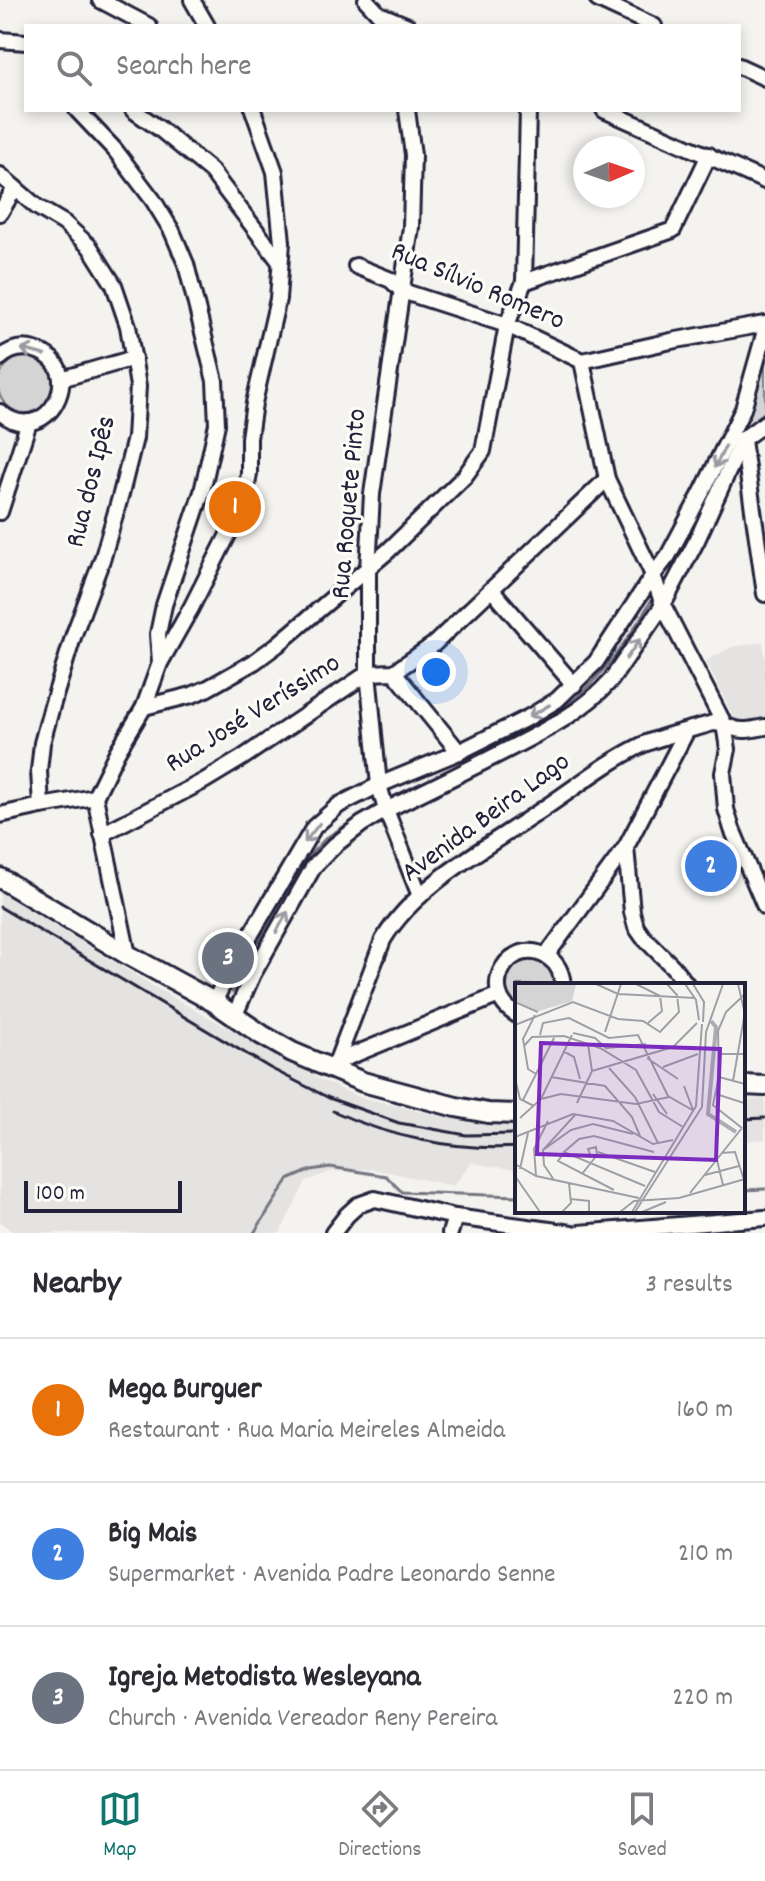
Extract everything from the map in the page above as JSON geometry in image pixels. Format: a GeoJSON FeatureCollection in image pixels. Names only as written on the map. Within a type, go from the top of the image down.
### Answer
{"type":"FeatureCollection","features":[{"type":"Feature","properties":{"kind":"main road"},"geometry":{"type":"LineString","coordinates":[[0,878],[128,955],[214,1002],[292,1052],[335,1067],[363,1082],[456,1107],[515,1114]]}},
{"type":"Feature","properties":{"kind":"main road"},"geometry":{"type":"LineString","coordinates":[[745,1085],[765,1086]]}},
{"type":"Feature","properties":{"kind":"street"},"geometry":{"type":"LineString","coordinates":[[100,0],[145,24]]}},
{"type":"Feature","properties":{"kind":"street"},"geometry":{"type":"LineString","coordinates":[[192,0],[206,24]]}},
{"type":"Feature","properties":{"kind":"street"},"geometry":{"type":"LineString","coordinates":[[366,0],[381,20]]}},
{"type":"Feature","properties":{"kind":"street"},"geometry":{"type":"LineString","coordinates":[[598,0],[650,24]]}},
{"type":"Feature","properties":{"kind":"street"},"geometry":{"type":"LineString","coordinates":[[0,40],[24,42]]}},
{"type":"Feature","properties":{"kind":"street"},"geometry":{"type":"LineString","coordinates":[[741,67],[765,78]]}},
{"type":"Feature","properties":{"kind":"street"},"geometry":{"type":"LineString","coordinates":[[79,112],[115,150],[172,231],[186,264],[215,381],[217,424],[202,492],[164,605],[158,634],[160,663]]}},
{"type":"Feature","properties":{"kind":"street"},"geometry":{"type":"LineString","coordinates":[[136,112],[211,171],[280,262]]}},
{"type":"Feature","properties":{"kind":"street"},"geometry":{"type":"LineString","coordinates":[[128,955],[95,797],[144,707],[160,663],[239,513],[249,473],[249,438],[254,403],[278,299],[282,242],[275,172],[254,112]]}},
{"type":"Feature","properties":{"kind":"street","name":"Rua Roquete Pinto"},"geometry":{"type":"LineString","coordinates":[[407,112],[413,155],[411,227],[376,457],[368,570],[368,673],[379,785],[420,896]]}},
{"type":"Feature","properties":{"kind":"street"},"geometry":{"type":"LineString","coordinates":[[144,707],[192,695],[231,676],[277,645],[368,570],[464,477],[483,451],[507,325],[524,282],[528,112]]}},
{"type":"Feature","properties":{"kind":"street"},"geometry":{"type":"LineString","coordinates":[[609,112],[765,181]]}},
{"type":"Feature","properties":{"kind":"street"},"geometry":{"type":"LineString","coordinates":[[524,282],[673,230],[709,155]]}},
{"type":"Feature","properties":{"kind":"street","name":"Rua dos Ipês"},"geometry":{"type":"LineString","coordinates":[[0,175],[37,207],[64,223],[90,247],[114,285],[128,326],[138,386],[135,438],[103,557],[74,634],[42,743],[39,771],[41,806]]}},
{"type":"Feature","properties":{"kind":"street"},"geometry":{"type":"LineString","coordinates":[[0,213],[15,188]]}},
{"type":"Feature","properties":{"kind":"street","name":"Rua Sílvio Romero"},"geometry":{"type":"LineString","coordinates":[[356,266],[391,280],[402,291],[507,325],[582,361],[765,324]]}},
{"type":"Feature","properties":{"kind":"street"},"geometry":{"type":"LineString","coordinates":[[214,1002],[314,827],[339,805],[529,717],[557,700],[596,662],[680,534],[743,409],[765,331]]}},
{"type":"Feature","properties":{"kind":"street"},"geometry":{"type":"LineString","coordinates":[[0,358],[16,349],[40,351],[57,367],[61,379],[57,402],[50,412],[40,418],[29,422],[17,421],[0,412]]}},
{"type":"Feature","properties":{"kind":"street"},"geometry":{"type":"LineString","coordinates":[[61,379],[134,358]]}},
{"type":"Feature","properties":{"kind":"street"},"geometry":{"type":"LineString","coordinates":[[582,361],[607,479],[653,575],[663,605],[724,724],[728,749],[723,773],[726,809],[765,907]]}},
{"type":"Feature","properties":{"kind":"street"},"geometry":{"type":"LineString","coordinates":[[0,512],[29,422]]}},
{"type":"Feature","properties":{"kind":"street"},"geometry":{"type":"LineString","coordinates":[[234,1017],[253,974],[314,866],[335,845],[386,810],[543,731],[588,703],[611,680],[663,605],[697,540],[743,439],[765,423]]}},
{"type":"Feature","properties":{"kind":"street"},"geometry":{"type":"LineString","coordinates":[[743,439],[765,594]]}},
{"type":"Feature","properties":{"kind":"street"},"geometry":{"type":"LineString","coordinates":[[459,752],[394,672],[433,645],[607,479]]}},
{"type":"Feature","properties":{"kind":"street"},"geometry":{"type":"LineString","coordinates":[[492,590],[574,685]]}},
{"type":"Feature","properties":{"kind":"street","name":"Rua José Veríssimo"},"geometry":{"type":"LineString","coordinates":[[102,834],[242,758],[368,673],[394,672]]}},
{"type":"Feature","properties":{"kind":"street","name":"Avenida Beira Lago"},"geometry":{"type":"LineString","coordinates":[[335,1067],[383,940],[425,891],[613,761],[644,744],[713,723],[744,730],[765,727]]}},
{"type":"Feature","properties":{"kind":"street"},"geometry":{"type":"LineString","coordinates":[[546,956],[626,847],[686,732]]}},
{"type":"Feature","properties":{"kind":"street"},"geometry":{"type":"LineString","coordinates":[[0,815],[95,797]]}},
{"type":"Feature","properties":{"kind":"street"},"geometry":{"type":"LineString","coordinates":[[626,847],[636,927],[685,983]]}},
{"type":"Feature","properties":{"kind":"street"},"geometry":{"type":"LineString","coordinates":[[515,1013],[503,1004],[497,985],[503,966],[509,959],[527,952],[546,956],[560,970],[563,983]]}},
{"type":"Feature","properties":{"kind":"street"},"geometry":{"type":"LineString","coordinates":[[234,963],[253,974]]}},
{"type":"Feature","properties":{"kind":"street"},"geometry":{"type":"LineString","coordinates":[[335,1067],[499,995]]}},
{"type":"Feature","properties":{"kind":"street"},"geometry":{"type":"LineString","coordinates":[[333,1233],[358,1205],[375,1199],[455,1217],[572,1233]]}},
{"type":"Feature","properties":{"kind":"street"},"geometry":{"type":"LineString","coordinates":[[450,1233],[455,1217]]}},
{"type":"Feature","properties":{"kind":"street"},"geometry":{"type":"LineString","coordinates":[[579,1233],[726,1226],[765,1218]]}},
{"type":"Feature","properties":{"kind":"shaded area"},"geometry":{"type":"Polygon","coordinates":[[[765,355],[765,411],[736,439],[765,355]]]}},
{"type":"Feature","properties":{"kind":"shaded area"},"geometry":{"type":"Polygon","coordinates":[[[15,359],[37,359],[52,374],[52,396],[37,411],[15,411],[0,396],[0,374],[15,359]]]}},
{"type":"Feature","properties":{"kind":"shaded area"},"geometry":{"type":"Polygon","coordinates":[[[763,642],[765,721],[736,723],[706,661],[732,647],[763,642]]]}},
{"type":"Feature","properties":{"kind":"shaded area"},"geometry":{"type":"Polygon","coordinates":[[[0,892],[158,989],[321,1080],[359,1097],[432,1114],[515,1124],[515,1170],[471,1163],[453,1186],[374,1169],[330,1172],[306,1181],[280,1233],[15,1233],[0,1222],[0,892]]]}},
{"type":"Feature","properties":{"kind":"shaded area"},"geometry":{"type":"Polygon","coordinates":[[[517,956],[548,959],[560,983],[515,983],[515,1013],[509,1009],[502,970],[517,956]]]}},
{"type":"Feature","properties":{"kind":"shaded area"},"geometry":{"type":"Polygon","coordinates":[[[765,1099],[765,1139],[745,1141],[745,1100],[765,1099]]]}},
{"type":"Feature","properties":{"kind":"waterway"},"geometry":{"type":"LineString","coordinates":[[511,740],[552,716],[578,696],[623,645],[651,601]]}},
{"type":"Feature","properties":{"kind":"waterway"},"geometry":{"type":"LineString","coordinates":[[390,798],[498,747]]}},
{"type":"Feature","properties":{"kind":"waterway"},"geometry":{"type":"LineString","coordinates":[[248,963],[303,862],[326,838],[374,807]]}},
{"type":"Feature","properties":{"kind":"waterway"},"geometry":{"type":"LineString","coordinates":[[232,992],[239,979]]}},
{"type":"Feature","properties":{"kind":"waterway"},"geometry":{"type":"LineString","coordinates":[[254,1233],[288,1180],[311,1170],[330,1167],[386,1176],[402,1192],[515,1196]]}},
{"type":"Feature","properties":{"kind":"waterway"},"geometry":{"type":"LineString","coordinates":[[745,1190],[765,1189]]}},
{"type":"Feature","properties":{"kind":"railway"},"geometry":{"type":"LineString","coordinates":[[0,907],[270,1068],[329,1098],[399,1123],[466,1135],[515,1134]]}},
{"type":"Feature","properties":{"kind":"railway"},"geometry":{"type":"LineString","coordinates":[[333,1111],[377,1128],[423,1140],[470,1147],[515,1147]]}},
{"type":"Feature","properties":{"kind":"railway"},"geometry":{"type":"LineString","coordinates":[[745,1119],[765,1118]]}},
{"type":"Feature","properties":{"kind":"place","name":"Mega Burguer"},"geometry":{"type":"Point","coordinates":[235,507]}},
{"type":"Feature","properties":{"kind":"place","name":"Big Mais"},"geometry":{"type":"Point","coordinates":[711,866]}},
{"type":"Feature","properties":{"kind":"place","name":"Igreja Metodista Wesleyana"},"geometry":{"type":"Point","coordinates":[228,958]}}]}
